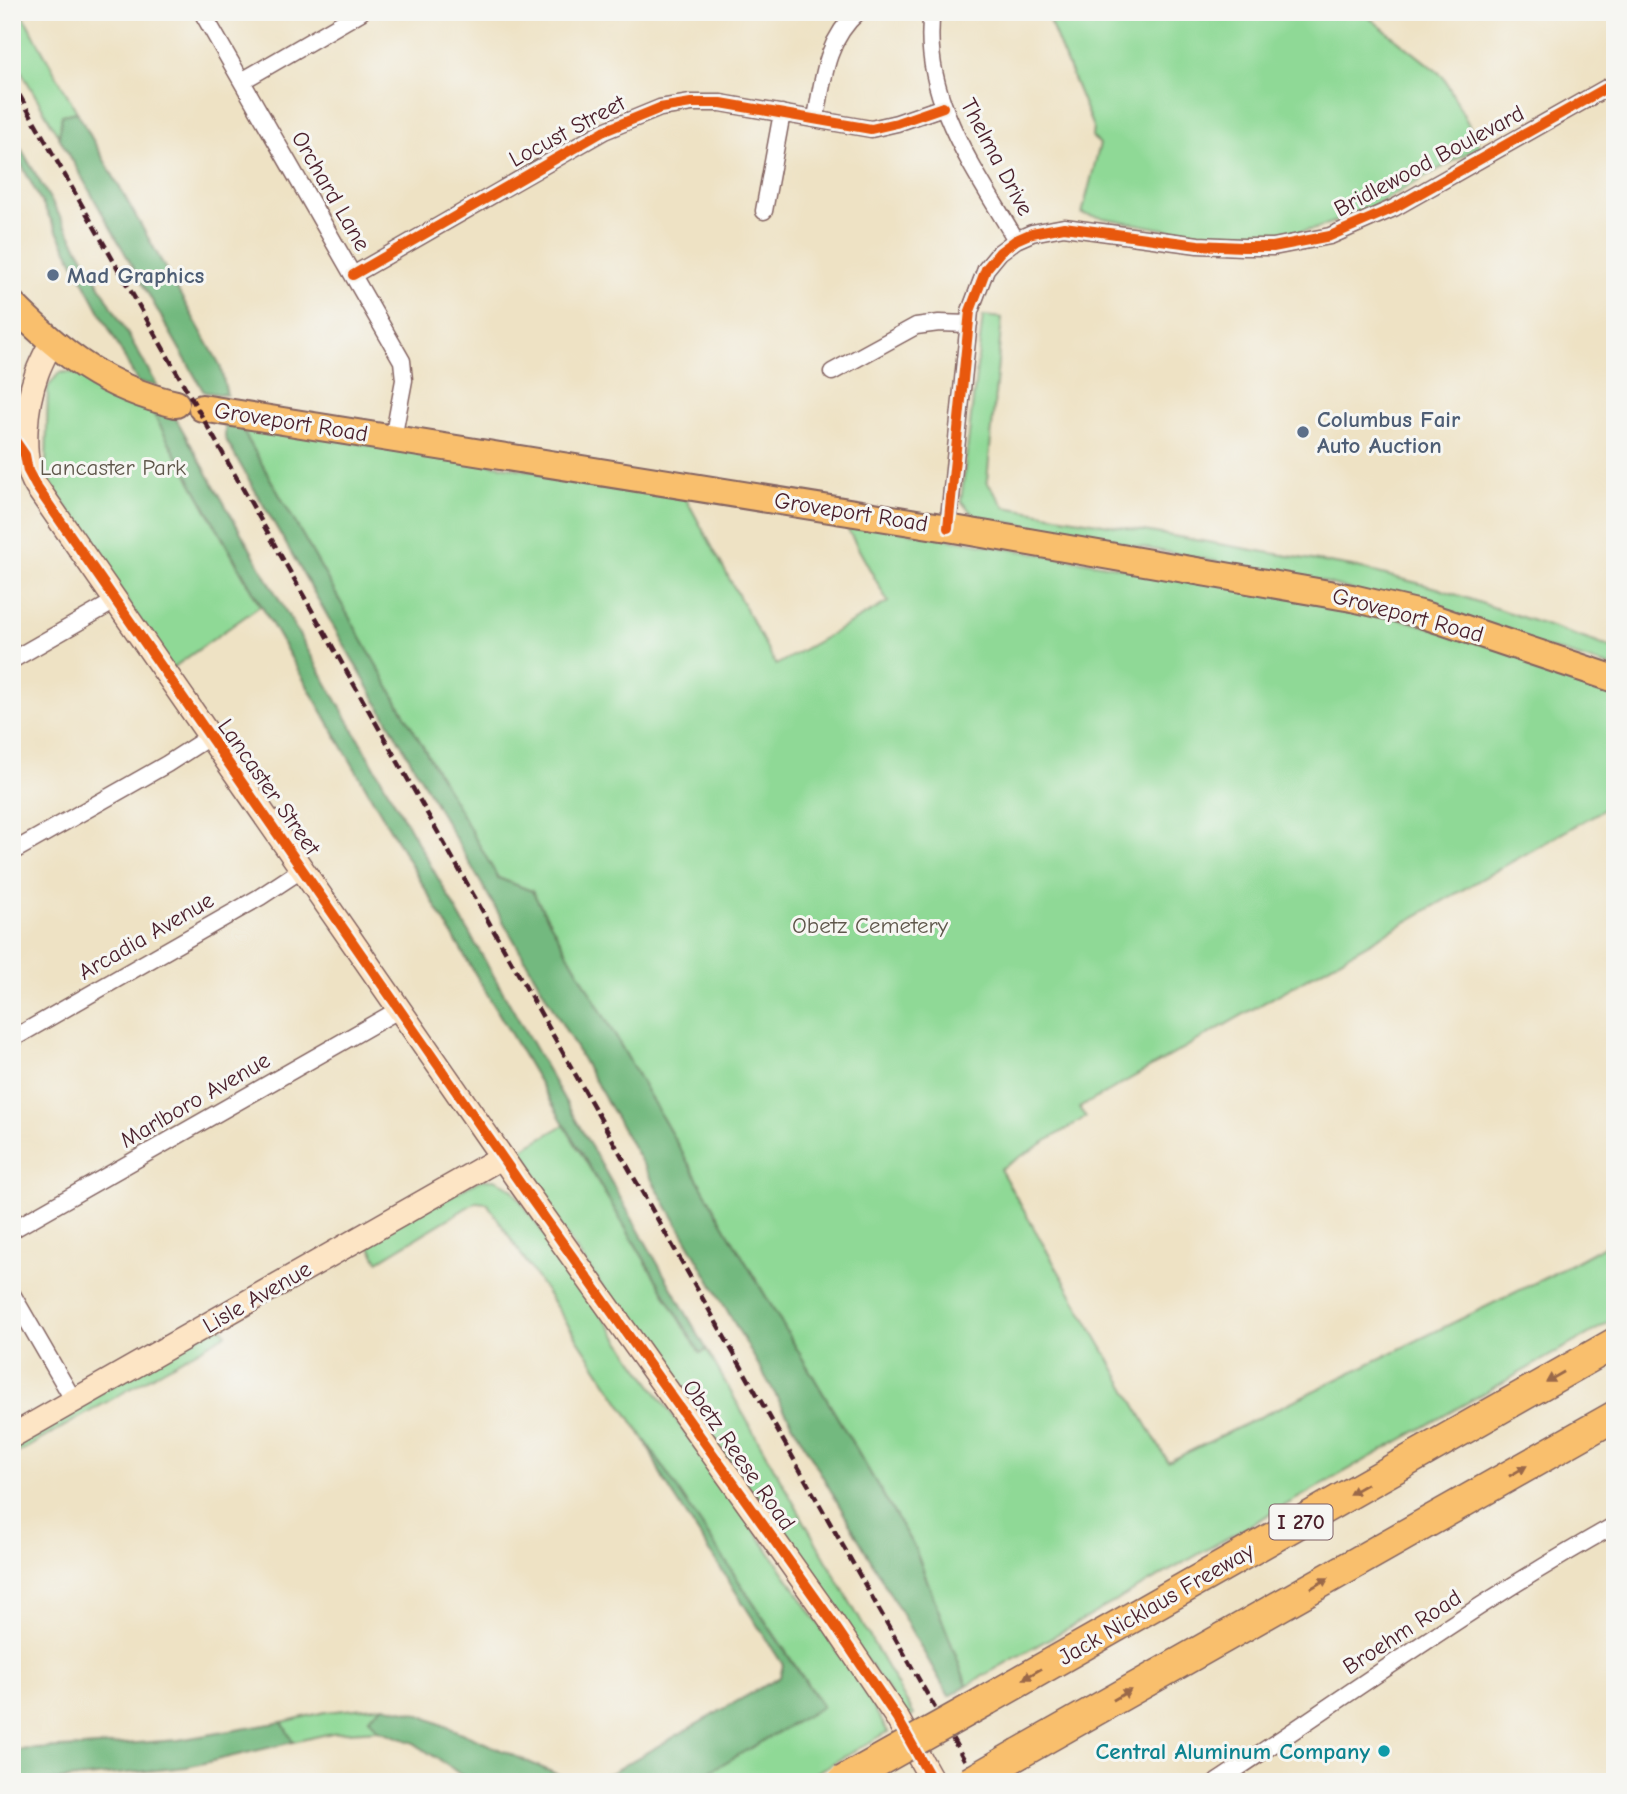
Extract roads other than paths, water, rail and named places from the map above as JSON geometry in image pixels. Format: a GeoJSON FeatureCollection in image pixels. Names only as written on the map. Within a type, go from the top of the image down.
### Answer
{"type":"FeatureCollection","features":[{"type":"Feature","properties":{"kind":"highway","name":"Jack Nicklaus Freeway"},"geometry":{"type":"LineString","coordinates":[[842,1782],[1615,1343]]}},
{"type":"Feature","properties":{"kind":"highway","name":"I 270"},"geometry":{"type":"LineString","coordinates":[[970,1782],[1615,1416]]}},
{"type":"Feature","properties":{"kind":"main road"},"geometry":{"type":"LineString","coordinates":[[12,304],[51,343],[82,365],[118,386],[149,398],[176,404]]}},
{"type":"Feature","properties":{"kind":"main road","name":"Groveport Road"},"geometry":{"type":"LineString","coordinates":[[202,408],[948,528],[1366,601],[1432,617],[1615,679]]}},
{"type":"Feature","properties":{"kind":"street","name":"Orchard Lane"},"geometry":{"type":"LineString","coordinates":[[202,12],[402,361],[404,380],[393,439]]}},
{"type":"Feature","properties":{"kind":"street"},"geometry":{"type":"LineString","coordinates":[[242,81],[361,12]]}},
{"type":"Feature","properties":{"kind":"street"},"geometry":{"type":"LineString","coordinates":[[816,118],[826,62],[844,24],[858,12]]}},
{"type":"Feature","properties":{"kind":"street","name":"Thelma Drive"},"geometry":{"type":"LineString","coordinates":[[932,12],[933,62],[943,107],[959,141],[1016,240]]}},
{"type":"Feature","properties":{"kind":"street","name":"Bridlewood Boulevard"},"geometry":{"type":"LineString","coordinates":[[948,528],[969,324],[976,289],[986,269],[1016,240],[1032,233],[1064,227],[1198,246],[1273,247],[1330,236],[1394,208],[1615,83]]}},
{"type":"Feature","properties":{"kind":"street","name":"Locust Street"},"geometry":{"type":"LineString","coordinates":[[353,275],[604,131],[660,108],[691,103],[721,103],[871,129],[943,107]]}},
{"type":"Feature","properties":{"kind":"street"},"geometry":{"type":"LineString","coordinates":[[764,211],[782,113]]}},
{"type":"Feature","properties":{"kind":"street"},"geometry":{"type":"LineString","coordinates":[[832,372],[916,326],[939,323],[969,324]]}},
{"type":"Feature","properties":{"kind":"street"},"geometry":{"type":"LineString","coordinates":[[17,453],[32,389],[51,343]]}},
{"type":"Feature","properties":{"kind":"street","name":"Lancaster Street"},"geometry":{"type":"LineString","coordinates":[[17,453],[32,480],[115,601],[502,1157]]}},
{"type":"Feature","properties":{"kind":"street"},"geometry":{"type":"LineString","coordinates":[[12,660],[115,601]]}},
{"type":"Feature","properties":{"kind":"street"},"geometry":{"type":"LineString","coordinates":[[12,852],[167,764],[209,737]]}},
{"type":"Feature","properties":{"kind":"street","name":"Arcadia Avenue"},"geometry":{"type":"LineString","coordinates":[[12,1039],[260,897],[301,870]]}},
{"type":"Feature","properties":{"kind":"street","name":"Marlboro Avenue"},"geometry":{"type":"LineString","coordinates":[[12,1230],[400,1009]]}},
{"type":"Feature","properties":{"kind":"street","name":"Lisle Avenue"},"geometry":{"type":"LineString","coordinates":[[12,1436],[502,1157]]}},
{"type":"Feature","properties":{"kind":"street","name":"Obetz Reese Road"},"geometry":{"type":"LineString","coordinates":[[502,1157],[833,1622],[897,1718],[933,1782]]}},
{"type":"Feature","properties":{"kind":"street"},"geometry":{"type":"LineString","coordinates":[[12,1294],[74,1401]]}},
{"type":"Feature","properties":{"kind":"street","name":"Broehm Road"},"geometry":{"type":"LineString","coordinates":[[1217,1782],[1466,1616],[1615,1525]]}},
{"type":"Feature","properties":{"kind":"railway"},"geometry":{"type":"LineString","coordinates":[[12,82],[977,1782]]}},
{"type":"Feature","properties":{"kind":"place","name":"Mad Graphics"},"geometry":{"type":"Point","coordinates":[53,275]}},
{"type":"Feature","properties":{"kind":"place","name":"Columbus Fair Auto Auction"},"geometry":{"type":"Point","coordinates":[1303,432]}},
{"type":"Feature","properties":{"kind":"place","name":"Central Aluminum Company"},"geometry":{"type":"Point","coordinates":[1384,1751]}},
{"type":"Feature","properties":{"kind":"park label","name":"Lancaster Park"},"geometry":{"type":"Point","coordinates":[113,467]}},
{"type":"Feature","properties":{"kind":"park label","name":"Obetz Cemetery"},"geometry":{"type":"Point","coordinates":[870,925]}}]}
